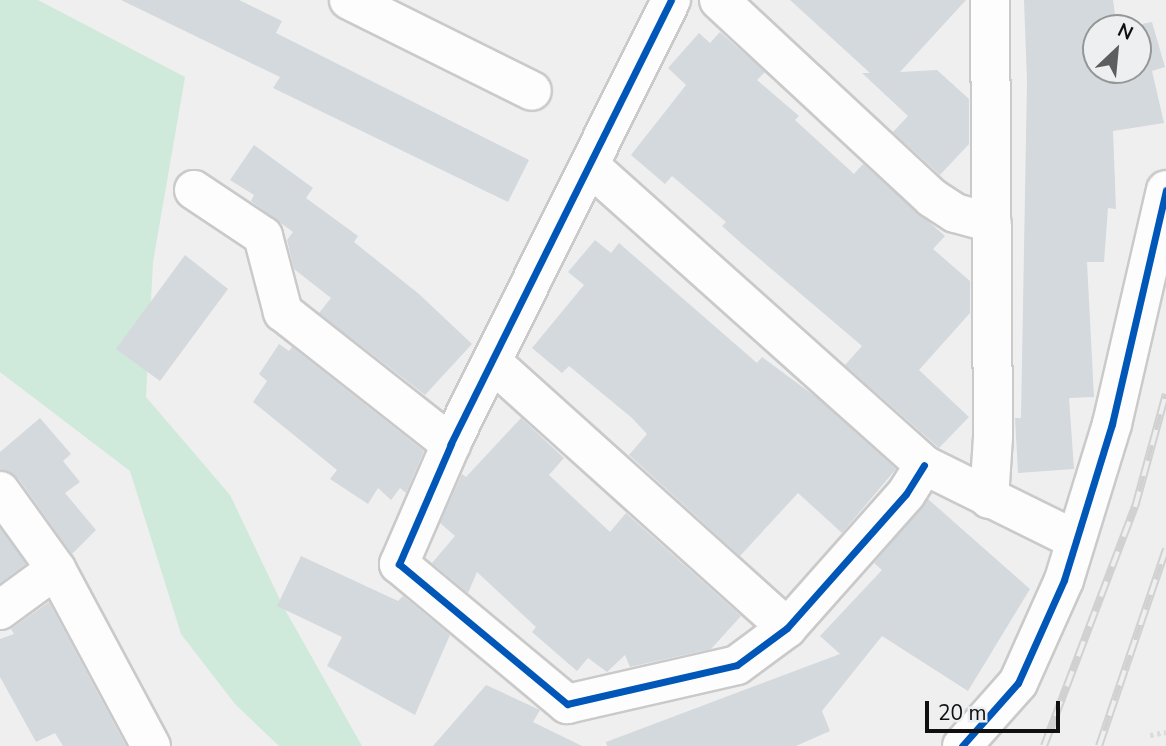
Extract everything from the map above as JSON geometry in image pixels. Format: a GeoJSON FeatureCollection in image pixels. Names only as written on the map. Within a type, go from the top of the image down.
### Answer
{"type":"FeatureCollection","features":[{"type":"Feature","properties":{"kind":"street"},"geometry":{"type":"LineString","coordinates":[[349,0],[532,91]]}},
{"type":"Feature","properties":{"kind":"street"},"geometry":{"type":"LineString","coordinates":[[671,0],[591,167],[451,444],[399,564],[567,704],[737,664],[787,628],[906,494],[924,464]]}},
{"type":"Feature","properties":{"kind":"street"},"geometry":{"type":"LineString","coordinates":[[719,0],[932,198],[955,213],[992,223]]}},
{"type":"Feature","properties":{"kind":"street"},"geometry":{"type":"LineString","coordinates":[[989,499],[992,223],[990,0]]}},
{"type":"Feature","properties":{"kind":"street"},"geometry":{"type":"LineString","coordinates":[[591,167],[924,464],[989,499],[1076,540]]}},
{"type":"Feature","properties":{"kind":"street"},"geometry":{"type":"LineString","coordinates":[[194,190],[263,236],[283,312],[451,444]]}},
{"type":"Feature","properties":{"kind":"street"},"geometry":{"type":"LineString","coordinates":[[962,746],[1018,683],[1064,580],[1112,424],[1166,190]]}},
{"type":"Feature","properties":{"kind":"street"},"geometry":{"type":"LineString","coordinates":[[493,363],[787,628]]}},
{"type":"Feature","properties":{"kind":"street"},"geometry":{"type":"LineString","coordinates":[[0,491],[56,569],[151,746]]}},
{"type":"Feature","properties":{"kind":"street"},"geometry":{"type":"LineString","coordinates":[[0,610],[56,569]]}},
{"type":"Feature","properties":{"kind":"path"},"geometry":{"type":"LineString","coordinates":[[1150,735],[1166,732]]}},
{"type":"Feature","properties":{"kind":"green space"},"geometry":{"type":"Polygon","coordinates":[[[0,0],[38,0],[185,77],[153,262],[146,397],[230,495],[284,608],[362,746],[279,746],[235,704],[181,634],[130,471],[0,372],[0,0]]]}},
{"type":"Feature","properties":{"kind":"building"},"geometry":{"type":"Polygon","coordinates":[[[121,0],[239,0],[282,21],[276,33],[529,160],[508,202],[273,88],[280,77],[121,0]]]}},
{"type":"Feature","properties":{"kind":"building"},"geometry":{"type":"Polygon","coordinates":[[[790,0],[966,0],[900,72],[937,70],[969,99],[969,144],[940,175],[893,132],[908,116],[862,73],[870,73],[790,0]]]}},
{"type":"Feature","properties":{"kind":"building"},"geometry":{"type":"Polygon","coordinates":[[[1024,0],[1113,0],[1115,14],[1082,14],[1082,84],[1152,84],[1152,71],[1164,123],[1113,131],[1116,209],[1108,208],[1104,262],[1087,262],[1094,397],[1069,398],[1074,469],[1018,473],[1015,418],[1021,418],[1027,81],[1024,0]]]}},
{"type":"Feature","properties":{"kind":"building"},"geometry":{"type":"Polygon","coordinates":[[[1152,22],[1165,67],[1152,71],[1152,22]]]}},
{"type":"Feature","properties":{"kind":"building"},"geometry":{"type":"Polygon","coordinates":[[[720,32],[765,72],[757,80],[799,116],[795,120],[854,174],[863,164],[945,236],[933,249],[970,281],[970,313],[919,370],[969,417],[939,448],[845,365],[862,346],[722,226],[726,222],[672,176],[665,184],[631,155],[686,85],[668,68],[699,33],[710,43],[720,32]]]}},
{"type":"Feature","properties":{"kind":"building"},"geometry":{"type":"Polygon","coordinates":[[[254,145],[313,188],[306,198],[358,236],[354,242],[419,294],[472,344],[425,395],[319,313],[331,298],[294,269],[287,240],[293,232],[251,201],[254,195],[230,180],[254,145]]]}},
{"type":"Feature","properties":{"kind":"building"},"geometry":{"type":"Polygon","coordinates":[[[595,240],[611,253],[619,243],[757,363],[762,357],[816,397],[896,469],[842,533],[798,493],[740,556],[629,455],[647,434],[632,418],[569,366],[562,373],[532,348],[584,285],[568,272],[595,240]]]}},
{"type":"Feature","properties":{"kind":"building"},"geometry":{"type":"Polygon","coordinates":[[[185,255],[228,289],[160,381],[116,349],[185,255]]]}},
{"type":"Feature","properties":{"kind":"building"},"geometry":{"type":"Polygon","coordinates":[[[279,344],[289,351],[292,347],[424,451],[406,493],[400,488],[391,500],[378,488],[368,504],[330,479],[337,470],[253,402],[267,381],[259,374],[279,344]]]}},
{"type":"Feature","properties":{"kind":"building"},"geometry":{"type":"Polygon","coordinates":[[[40,418],[71,454],[63,461],[80,482],[65,493],[96,530],[72,554],[18,478],[0,469],[0,452],[40,418]]]}},
{"type":"Feature","properties":{"kind":"building"},"geometry":{"type":"Polygon","coordinates":[[[521,418],[564,458],[549,475],[610,532],[626,513],[741,616],[711,649],[630,667],[625,655],[607,672],[588,658],[577,671],[532,632],[536,627],[477,572],[468,593],[432,563],[455,536],[440,523],[462,474],[466,477],[521,418]]]}},
{"type":"Feature","properties":{"kind":"building"},"geometry":{"type":"Polygon","coordinates":[[[928,499],[1030,589],[968,691],[882,636],[822,711],[830,731],[796,746],[607,746],[606,742],[840,654],[820,636],[882,570],[874,563],[928,499]]]}},
{"type":"Feature","properties":{"kind":"building"},"geometry":{"type":"Polygon","coordinates":[[[0,528],[26,564],[0,583],[0,528]]]}},
{"type":"Feature","properties":{"kind":"building"},"geometry":{"type":"Polygon","coordinates":[[[301,556],[398,601],[403,596],[450,635],[415,715],[327,666],[342,637],[277,606],[301,556]]]}},
{"type":"Feature","properties":{"kind":"building"},"geometry":{"type":"Polygon","coordinates":[[[49,602],[126,746],[63,746],[55,733],[36,742],[0,677],[0,639],[14,634],[11,629],[49,602]]]}},
{"type":"Feature","properties":{"kind":"building"},"geometry":{"type":"Polygon","coordinates":[[[486,685],[540,710],[533,722],[582,746],[433,746],[486,685]]]}},
{"type":"Feature","properties":{"kind":"railway"},"geometry":{"type":"LineString","coordinates":[[1044,746],[1135,507],[1166,394]]}},
{"type":"Feature","properties":{"kind":"railway"},"geometry":{"type":"LineString","coordinates":[[1099,746],[1166,549]]}},
{"type":"Feature","properties":{"kind":"cycle path"},"geometry":{"type":"LineString","coordinates":[[671,0],[451,444],[399,564],[567,704],[737,665],[787,628],[906,494],[924,465]]}},
{"type":"Feature","properties":{"kind":"cycle path"},"geometry":{"type":"LineString","coordinates":[[962,746],[1018,683],[1064,580],[1112,424],[1166,190]]}}]}
